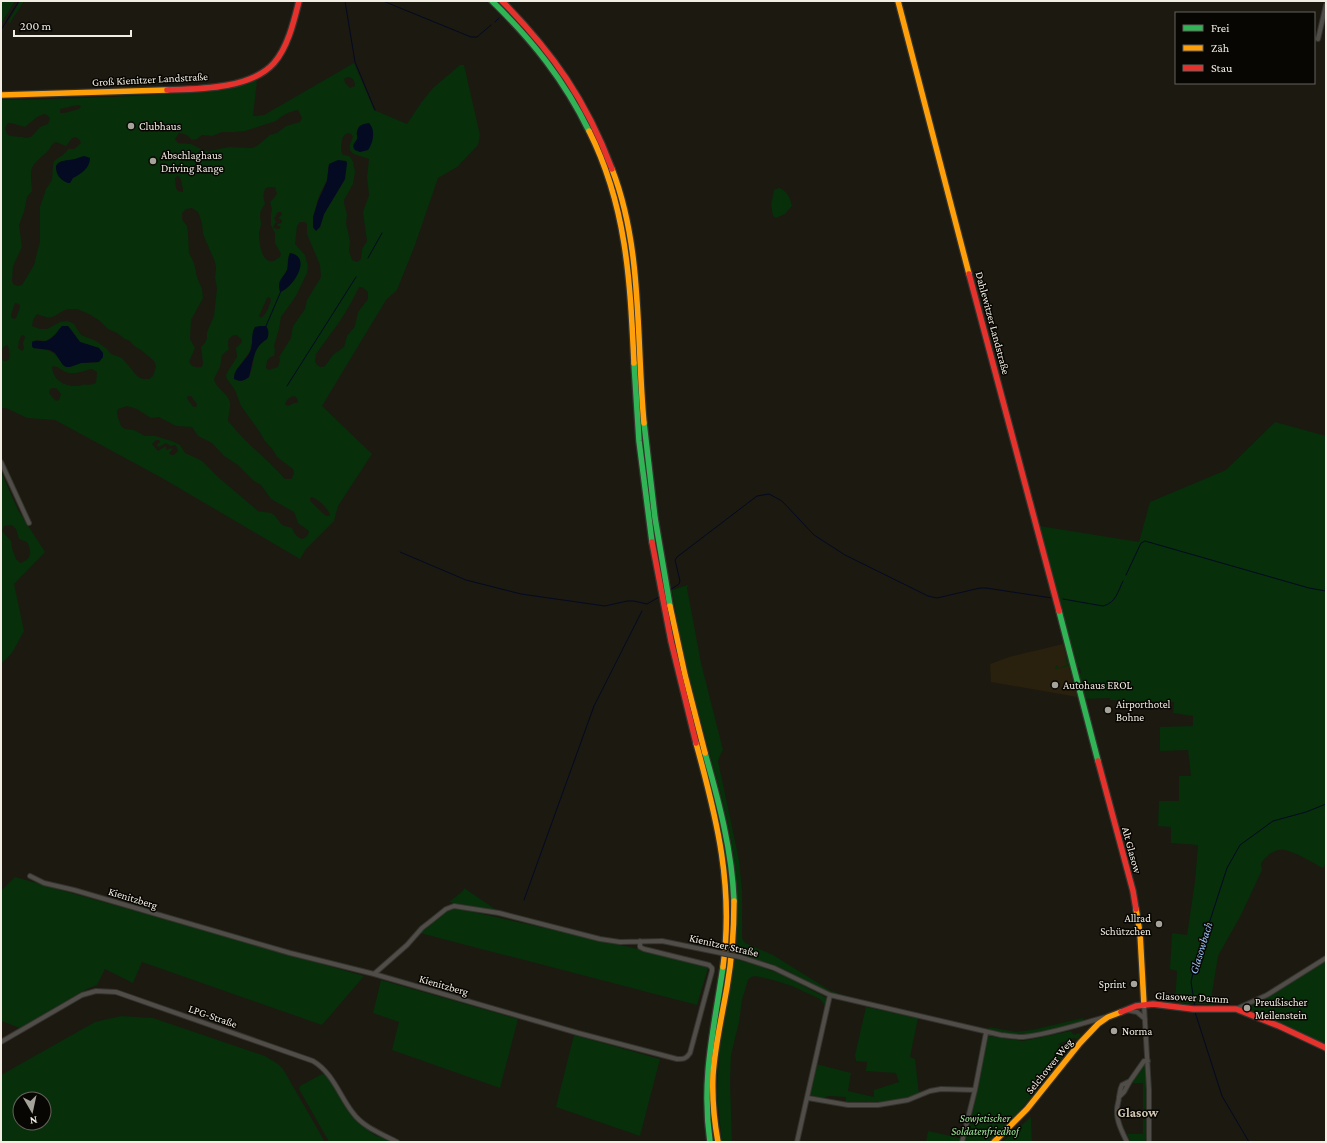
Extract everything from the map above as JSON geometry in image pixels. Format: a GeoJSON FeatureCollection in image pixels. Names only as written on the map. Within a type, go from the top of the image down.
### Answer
{"type":"FeatureCollection","features":[{"type":"Feature","properties":{"kind":"main road","name":"Groß Kienitzer Landstraße"},"geometry":{"type":"LineString","coordinates":[[1,95],[186,89],[248,80],[263,72],[272,65],[277,58],[290,32],[299,1]]}},
{"type":"Feature","properties":{"kind":"main road"},"geometry":{"type":"LineString","coordinates":[[492,1],[527,36],[568,90],[588,126],[598,149],[615,198],[622,228],[628,266],[635,392],[641,454],[660,588],[678,672],[718,825],[726,878],[726,944],[721,986],[708,1051],[706,1081],[706,1107],[710,1142]]}},
{"type":"Feature","properties":{"kind":"main road"},"geometry":{"type":"LineString","coordinates":[[502,1],[537,37],[555,60],[572,86],[598,132],[622,198],[629,228],[637,305],[641,390],[654,512],[668,597],[683,668],[724,824],[732,883],[734,925],[732,946],[727,989],[715,1053],[713,1080],[714,1116],[718,1142]]}},
{"type":"Feature","properties":{"kind":"main road","name":"Dahlewitzer Landstraße"},"geometry":{"type":"LineString","coordinates":[[898,1],[1069,649]]}},
{"type":"Feature","properties":{"kind":"main road","name":"Alt Glasow"},"geometry":{"type":"LineString","coordinates":[[1069,649],[1133,894],[1140,933],[1144,1005]]}},
{"type":"Feature","properties":{"kind":"main road","name":"Glasower Damm"},"geometry":{"type":"LineString","coordinates":[[1144,1005],[1153,1004],[1196,1009],[1236,1009],[1279,1026],[1326,1048]]}},
{"type":"Feature","properties":{"kind":"main road","name":"Selchower Weg"},"geometry":{"type":"LineString","coordinates":[[994,1142],[1027,1109],[1066,1060],[1098,1024],[1108,1017],[1144,1005]]}},
{"type":"Feature","properties":{"kind":"street"},"geometry":{"type":"LineString","coordinates":[[1318,38],[1326,5]]}},
{"type":"Feature","properties":{"kind":"street"},"geometry":{"type":"LineString","coordinates":[[1,462],[29,523]]}},
{"type":"Feature","properties":{"kind":"street","name":"Kienitzberg"},"geometry":{"type":"LineString","coordinates":[[30,876],[44,883],[74,890],[290,953],[374,974],[578,1033],[677,1059],[687,1058],[690,1053],[712,968],[709,965],[644,949],[640,946],[640,941]]}},
{"type":"Feature","properties":{"kind":"street","name":"Kienitzer Straße"},"geometry":{"type":"LineString","coordinates":[[374,974],[407,945],[431,921],[446,909],[454,906],[499,913],[600,939],[620,942],[670,942],[740,957],[774,968],[830,996],[986,1033],[1022,1037],[1086,1024],[1108,1017]]}},
{"type":"Feature","properties":{"kind":"street"},"geometry":{"type":"LineString","coordinates":[[1236,1009],[1272,992],[1326,958]]}},
{"type":"Feature","properties":{"kind":"street","name":"LPG-Straße"},"geometry":{"type":"LineString","coordinates":[[1,1042],[87,993],[103,990],[116,992],[314,1061],[331,1077],[357,1117],[366,1125],[397,1142]]}},
{"type":"Feature","properties":{"kind":"street"},"geometry":{"type":"LineString","coordinates":[[797,1142],[830,996]]}},
{"type":"Feature","properties":{"kind":"street","name":"Alt Glasow"},"geometry":{"type":"LineString","coordinates":[[1144,1005],[1150,1104],[1149,1142]]}},
{"type":"Feature","properties":{"kind":"street"},"geometry":{"type":"LineString","coordinates":[[1126,1010],[1137,1012],[1145,1019]]}},
{"type":"Feature","properties":{"kind":"street"},"geometry":{"type":"LineString","coordinates":[[1086,1024],[1090,1032]]}},
{"type":"Feature","properties":{"kind":"street"},"geometry":{"type":"LineString","coordinates":[[962,1142],[975,1090],[986,1033]]}},
{"type":"Feature","properties":{"kind":"street"},"geometry":{"type":"LineString","coordinates":[[1127,1142],[1117,1113],[1119,1092],[1122,1085],[1130,1081],[1144,1061],[1148,1061]]}},
{"type":"Feature","properties":{"kind":"street"},"geometry":{"type":"LineString","coordinates":[[808,1098],[848,1105],[878,1105],[908,1100],[930,1091],[941,1089],[975,1090]]}},
{"type":"Feature","properties":{"kind":"shaded area"},"geometry":{"type":"Polygon","coordinates":[[[1063,644],[1077,697],[991,682],[990,664],[1009,657],[1063,644]]]}},
{"type":"Feature","properties":{"kind":"green space"},"geometry":{"type":"Polygon","coordinates":[[[1,1],[15,1],[1,24],[1,1]]]}},
{"type":"Feature","properties":{"kind":"green space"},"geometry":{"type":"Polygon","coordinates":[[[20,1],[24,1],[10,23],[8,22],[20,1]]]}},
{"type":"Feature","properties":{"kind":"green space"},"geometry":{"type":"Polygon","coordinates":[[[354,63],[374,110],[407,124],[433,88],[460,65],[464,65],[480,135],[478,145],[457,167],[438,178],[415,245],[397,290],[386,300],[322,406],[372,454],[338,506],[334,521],[306,549],[300,559],[162,478],[55,420],[27,418],[6,408],[1,408],[1,100],[95,98],[192,92],[257,80],[253,116],[264,115],[354,63]],[[347,77],[344,79],[345,83],[350,88],[355,86],[352,78],[347,77]],[[78,105],[60,109],[60,113],[79,109],[81,106],[78,105]],[[298,110],[286,114],[276,121],[245,131],[222,132],[212,136],[202,135],[197,139],[192,140],[186,135],[179,133],[175,139],[178,143],[191,144],[203,150],[209,151],[229,147],[252,148],[286,126],[300,122],[302,118],[298,110]],[[44,114],[37,117],[25,127],[8,123],[5,128],[7,134],[10,136],[25,138],[31,137],[40,127],[48,124],[50,118],[44,114]],[[345,134],[342,140],[341,151],[343,155],[351,158],[355,172],[353,184],[344,200],[344,203],[350,241],[349,251],[352,260],[357,262],[361,259],[362,249],[367,241],[363,212],[369,195],[367,177],[369,159],[356,155],[351,151],[350,143],[353,137],[351,134],[345,134]],[[75,137],[72,138],[66,146],[56,142],[34,164],[31,171],[32,191],[27,197],[24,212],[19,225],[22,247],[13,266],[12,281],[14,285],[22,285],[34,265],[40,242],[40,207],[46,189],[52,180],[54,161],[68,149],[74,149],[81,143],[79,139],[75,137]],[[328,166],[328,176],[316,206],[313,227],[315,230],[320,227],[324,214],[345,179],[328,166]],[[177,176],[175,178],[176,188],[178,191],[183,192],[180,177],[177,176]],[[268,187],[265,189],[265,203],[260,215],[260,244],[263,255],[266,259],[274,261],[280,257],[281,254],[275,243],[275,233],[271,225],[272,209],[270,202],[277,194],[275,187],[268,187]],[[192,208],[186,209],[182,213],[182,219],[187,226],[189,253],[194,263],[197,277],[202,289],[203,298],[191,320],[190,339],[195,348],[189,362],[193,366],[202,367],[201,347],[205,343],[207,332],[214,316],[217,288],[215,278],[216,268],[215,262],[203,234],[202,223],[198,212],[192,208]],[[281,212],[277,213],[274,218],[276,222],[273,227],[279,229],[281,227],[277,225],[282,222],[282,220],[278,218],[282,215],[281,212]],[[300,222],[297,226],[295,244],[305,255],[308,266],[307,273],[296,296],[281,317],[274,346],[274,356],[270,357],[267,361],[266,368],[269,370],[278,367],[280,360],[279,357],[291,338],[293,326],[305,309],[307,300],[321,277],[320,265],[307,234],[307,224],[305,222],[300,222]],[[288,259],[287,270],[279,283],[280,291],[293,281],[288,259]],[[359,287],[340,321],[316,354],[315,361],[318,366],[325,366],[333,355],[344,347],[347,336],[355,326],[358,312],[368,299],[368,292],[362,287],[359,287]],[[269,297],[267,298],[259,316],[261,318],[270,304],[271,299],[269,297]],[[15,303],[11,317],[14,319],[16,318],[20,307],[19,304],[15,303]],[[68,309],[54,316],[47,317],[37,314],[33,320],[32,326],[40,329],[47,329],[60,322],[68,321],[74,324],[81,335],[96,341],[111,354],[122,358],[138,377],[149,379],[153,376],[156,367],[153,360],[134,346],[130,341],[108,329],[100,321],[89,314],[77,309],[68,309]],[[70,328],[53,336],[47,341],[36,340],[33,348],[44,349],[51,352],[57,356],[63,365],[70,366],[81,363],[99,362],[99,348],[80,342],[70,328]],[[23,335],[19,341],[18,348],[22,351],[24,349],[23,343],[25,337],[23,335]],[[237,335],[231,337],[229,340],[229,349],[222,355],[220,367],[214,379],[230,402],[228,421],[285,479],[291,479],[294,474],[293,469],[277,457],[265,441],[241,406],[235,390],[227,379],[226,375],[237,357],[236,348],[242,342],[237,335]],[[267,339],[251,345],[250,351],[234,374],[241,381],[246,379],[249,375],[256,349],[267,339]],[[7,345],[3,347],[2,353],[4,361],[9,360],[10,352],[7,345]],[[54,366],[52,367],[53,372],[57,379],[64,384],[73,386],[89,385],[96,383],[97,372],[92,369],[69,373],[54,366]],[[56,388],[50,389],[49,393],[56,401],[59,400],[61,394],[56,388]],[[188,396],[187,398],[193,407],[196,407],[197,404],[191,396],[188,396]],[[295,396],[288,398],[285,404],[288,406],[297,403],[298,400],[295,396]],[[127,406],[118,409],[118,418],[121,426],[125,429],[134,430],[145,436],[155,436],[180,445],[185,453],[202,461],[218,477],[258,511],[271,513],[282,525],[292,528],[299,538],[303,539],[308,535],[309,531],[298,523],[294,512],[271,499],[261,485],[254,481],[238,465],[224,456],[212,443],[198,436],[192,427],[176,426],[159,417],[151,418],[137,409],[127,406]],[[156,440],[152,444],[158,451],[166,446],[166,450],[172,448],[169,453],[171,455],[174,455],[178,451],[175,445],[171,446],[166,443],[159,447],[157,446],[160,442],[159,440],[156,440]],[[310,498],[310,501],[326,516],[330,515],[329,512],[323,504],[315,498],[310,498]]]}},
{"type":"Feature","properties":{"kind":"green space"},"geometry":{"type":"Polygon","coordinates":[[[779,188],[786,192],[792,206],[785,214],[776,218],[773,216],[771,205],[774,190],[779,188]]]}},
{"type":"Feature","properties":{"kind":"green space"},"geometry":{"type":"Polygon","coordinates":[[[1275,422],[1326,436],[1326,863],[1323,868],[1300,855],[1285,850],[1274,851],[1265,858],[1261,864],[1262,870],[1241,915],[1218,956],[1212,993],[1213,1005],[1175,1002],[1177,971],[1170,969],[1172,933],[1187,935],[1195,881],[1198,845],[1171,843],[1171,827],[1158,826],[1159,801],[1179,801],[1179,776],[1191,776],[1188,750],[1160,751],[1160,727],[1193,726],[1193,716],[1173,713],[1174,702],[1110,700],[1110,698],[1084,699],[1078,674],[1081,673],[1080,668],[1076,667],[1039,526],[1139,542],[1150,502],[1226,470],[1275,422]]]}},
{"type":"Feature","properties":{"kind":"green space"},"geometry":{"type":"Polygon","coordinates":[[[1,472],[18,510],[45,552],[14,584],[24,631],[12,653],[1,664],[1,472]],[[12,525],[4,526],[2,531],[11,541],[16,559],[20,563],[29,557],[30,549],[27,542],[19,539],[16,529],[12,525]]]}},
{"type":"Feature","properties":{"kind":"green space"},"geometry":{"type":"Polygon","coordinates":[[[688,585],[687,588],[701,663],[723,750],[718,761],[739,860],[742,891],[742,938],[745,943],[773,955],[829,990],[851,998],[826,992],[786,970],[736,954],[737,902],[733,851],[723,802],[688,672],[672,590],[688,585]]]}},
{"type":"Feature","properties":{"kind":"green space"},"geometry":{"type":"Polygon","coordinates":[[[1065,657],[1069,657],[1078,697],[1069,666],[1056,669],[1055,668],[1057,665],[1058,668],[1067,665],[1065,657]]]}},
{"type":"Feature","properties":{"kind":"green space"},"geometry":{"type":"Polygon","coordinates":[[[15,877],[364,976],[322,1025],[142,962],[133,983],[105,969],[97,985],[87,989],[20,1028],[1,1021],[1,891],[15,877]]]}},
{"type":"Feature","properties":{"kind":"green space"},"geometry":{"type":"Polygon","coordinates":[[[464,888],[498,911],[449,902],[463,891],[464,888]]]}},
{"type":"Feature","properties":{"kind":"green space"},"geometry":{"type":"Polygon","coordinates":[[[456,908],[709,965],[697,1005],[420,933],[445,910],[456,908]]]}},
{"type":"Feature","properties":{"kind":"green space"},"geometry":{"type":"Polygon","coordinates":[[[735,959],[754,964],[785,976],[827,998],[826,1007],[820,999],[792,986],[755,976],[748,980],[742,1000],[739,1022],[731,1055],[730,1082],[732,1142],[722,1142],[717,1095],[719,1052],[735,959]]]}},
{"type":"Feature","properties":{"kind":"green space"},"geometry":{"type":"Polygon","coordinates":[[[1326,961],[1326,1047],[1246,1010],[1247,1006],[1278,991],[1326,961]]]}},
{"type":"Feature","properties":{"kind":"green space"},"geometry":{"type":"Polygon","coordinates":[[[381,980],[518,1019],[500,1088],[392,1050],[399,1022],[373,1013],[381,980]]]}},
{"type":"Feature","properties":{"kind":"green space"},"geometry":{"type":"Polygon","coordinates":[[[866,1007],[918,1018],[910,1057],[915,1059],[919,1094],[901,1099],[865,1104],[846,1104],[846,1097],[828,1096],[825,1098],[810,1096],[816,1064],[851,1073],[848,1091],[874,1097],[874,1090],[899,1082],[896,1073],[866,1071],[867,1062],[856,1061],[855,1055],[866,1007]]]}},
{"type":"Feature","properties":{"kind":"green space"},"geometry":{"type":"Polygon","coordinates":[[[121,1016],[153,1018],[265,1056],[278,1064],[283,1069],[325,1142],[1,1142],[1,1075],[95,1022],[121,1016]]]}},
{"type":"Feature","properties":{"kind":"green space"},"geometry":{"type":"Polygon","coordinates":[[[1083,1018],[1083,1023],[1032,1034],[1017,1036],[987,1032],[989,1027],[1016,1032],[1032,1030],[1083,1018]]]}},
{"type":"Feature","properties":{"kind":"green space","name":"Sowjetischer Soldatenfriedhof"},"geometry":{"type":"Polygon","coordinates":[[[1071,1031],[1074,1035],[1079,1033],[1081,1035],[1077,1039],[1074,1038],[1058,1044],[1075,1041],[1012,1119],[988,1142],[926,1142],[928,1131],[964,1139],[986,1038],[990,1036],[1023,1041],[1071,1031]]]}},
{"type":"Feature","properties":{"kind":"green space"},"geometry":{"type":"Polygon","coordinates":[[[574,1035],[660,1059],[640,1136],[556,1107],[574,1035]]]}},
{"type":"Feature","properties":{"kind":"green space"},"geometry":{"type":"Polygon","coordinates":[[[1146,1064],[1146,1142],[1131,1142],[1127,1134],[1143,1134],[1143,1083],[1132,1083],[1143,1065],[1146,1064]]]}},
{"type":"Feature","properties":{"kind":"green space"},"geometry":{"type":"Polygon","coordinates":[[[322,1074],[327,1075],[346,1106],[370,1132],[376,1136],[394,1142],[329,1142],[299,1089],[300,1086],[322,1074]]]}},
{"type":"Feature","properties":{"kind":"green space"},"geometry":{"type":"Polygon","coordinates":[[[1031,1117],[1032,1142],[1002,1142],[1031,1117]]]}},
{"type":"Feature","properties":{"kind":"water"},"geometry":{"type":"Polygon","coordinates":[[[369,123],[373,133],[370,147],[368,150],[360,152],[355,150],[353,145],[357,139],[358,128],[363,124],[369,123]]]}},
{"type":"Feature","properties":{"kind":"water"},"geometry":{"type":"Polygon","coordinates":[[[84,156],[90,158],[90,162],[79,175],[73,178],[70,183],[60,178],[56,168],[58,163],[84,156]]]}},
{"type":"Feature","properties":{"kind":"water"},"geometry":{"type":"Polygon","coordinates":[[[338,160],[346,161],[347,163],[345,179],[324,214],[320,227],[316,231],[313,227],[313,217],[327,181],[329,164],[338,160]]]}},
{"type":"Feature","properties":{"kind":"water"},"geometry":{"type":"Polygon","coordinates":[[[290,253],[297,256],[300,260],[300,267],[290,286],[280,292],[279,284],[287,270],[290,253]]]}},
{"type":"Feature","properties":{"kind":"water"},"geometry":{"type":"Polygon","coordinates":[[[62,326],[68,326],[80,342],[99,348],[103,353],[103,357],[99,362],[81,363],[66,367],[55,353],[50,350],[33,348],[32,342],[46,341],[50,339],[62,326]]]}},
{"type":"Feature","properties":{"kind":"water"},"geometry":{"type":"Polygon","coordinates":[[[266,326],[268,331],[267,339],[262,342],[256,351],[249,377],[242,381],[238,381],[234,379],[234,375],[250,352],[255,327],[266,326]]]}},
{"type":"Feature","properties":{"kind":"waterway"},"geometry":{"type":"LineString","coordinates":[[1,30],[19,1]]}},
{"type":"Feature","properties":{"kind":"waterway"},"geometry":{"type":"LineString","coordinates":[[345,1],[355,62],[375,110]]}},
{"type":"Feature","properties":{"kind":"waterway"},"geometry":{"type":"LineString","coordinates":[[383,1],[471,37],[477,37],[491,25]]}},
{"type":"Feature","properties":{"kind":"waterway"},"geometry":{"type":"LineString","coordinates":[[495,22],[499,18]]}},
{"type":"Feature","properties":{"kind":"waterway"},"geometry":{"type":"LineString","coordinates":[[368,258],[382,233]]}},
{"type":"Feature","properties":{"kind":"waterway"},"geometry":{"type":"LineString","coordinates":[[287,386],[356,277]]}},
{"type":"Feature","properties":{"kind":"waterway"},"geometry":{"type":"LineString","coordinates":[[266,326],[281,291]]}},
{"type":"Feature","properties":{"kind":"waterway"},"geometry":{"type":"LineString","coordinates":[[670,590],[679,584],[680,581],[675,560],[677,557],[757,496],[769,494],[782,501],[814,535],[845,555],[928,596],[937,598],[986,588],[1052,598]]}},
{"type":"Feature","properties":{"kind":"waterway"},"geometry":{"type":"LineString","coordinates":[[1126,575],[1141,543],[1145,541],[1309,588],[1326,591]]}},
{"type":"Feature","properties":{"kind":"waterway"},"geometry":{"type":"LineString","coordinates":[[400,552],[466,580],[521,594],[605,606],[627,601],[647,604],[659,597]]}},
{"type":"Feature","properties":{"kind":"waterway"},"geometry":{"type":"LineString","coordinates":[[1063,599],[1103,606],[1114,599],[1123,581]]}},
{"type":"Feature","properties":{"kind":"waterway"},"geometry":{"type":"LineString","coordinates":[[524,900],[594,706],[642,611]]}},
{"type":"Feature","properties":{"kind":"waterway","name":"Glasowbach"},"geometry":{"type":"LineString","coordinates":[[1195,1007],[1191,982],[1193,973],[1227,868],[1240,845],[1273,821],[1306,812],[1326,804]]}},
{"type":"Feature","properties":{"kind":"waterway","name":"Glasowbach"},"geometry":{"type":"LineString","coordinates":[[1195,1012],[1222,1096],[1249,1142]]}},
{"type":"Feature","properties":{"kind":"traffic: fast"},"geometry":{"type":"LineString","coordinates":[[492,1],[534,46],[558,78],[589,131]]}},
{"type":"Feature","properties":{"kind":"traffic: fast"},"geometry":{"type":"LineString","coordinates":[[634,363],[639,441],[652,542]]}},
{"type":"Feature","properties":{"kind":"traffic: fast"},"geometry":{"type":"LineString","coordinates":[[644,423],[655,518],[670,606]]}},
{"type":"Feature","properties":{"kind":"traffic: fast"},"geometry":{"type":"LineString","coordinates":[[1059,611],[1098,761]]}},
{"type":"Feature","properties":{"kind":"traffic: fast"},"geometry":{"type":"LineString","coordinates":[[705,753],[720,808],[728,845],[734,901]]}},
{"type":"Feature","properties":{"kind":"traffic: fast"},"geometry":{"type":"LineString","coordinates":[[710,1142],[707,1097],[708,1075],[723,967]]}},
{"type":"Feature","properties":{"kind":"traffic: slow"},"geometry":{"type":"LineString","coordinates":[[898,1],[969,274]]}},
{"type":"Feature","properties":{"kind":"traffic: slow"},"geometry":{"type":"LineString","coordinates":[[1,95],[167,90]]}},
{"type":"Feature","properties":{"kind":"traffic: slow"},"geometry":{"type":"LineString","coordinates":[[589,131],[602,159],[612,188],[619,216],[631,303],[634,363]]}},
{"type":"Feature","properties":{"kind":"traffic: slow"},"geometry":{"type":"LineString","coordinates":[[612,169],[622,199],[634,262],[644,423]]}},
{"type":"Feature","properties":{"kind":"traffic: slow"},"geometry":{"type":"LineString","coordinates":[[670,606],[685,675],[705,753]]}},
{"type":"Feature","properties":{"kind":"traffic: slow"},"geometry":{"type":"LineString","coordinates":[[696,743],[711,799],[722,854],[726,909],[726,938],[723,967]]}},
{"type":"Feature","properties":{"kind":"traffic: slow"},"geometry":{"type":"LineString","coordinates":[[718,1142],[715,1125],[713,1075],[730,965],[734,901]]}},
{"type":"Feature","properties":{"kind":"traffic: slow"},"geometry":{"type":"LineString","coordinates":[[1136,909],[1140,933],[1144,1005]]}},
{"type":"Feature","properties":{"kind":"traffic: slow"},"geometry":{"type":"LineString","coordinates":[[994,1142],[1027,1109],[1080,1043],[1098,1024],[1108,1017],[1121,1012]]}},
{"type":"Feature","properties":{"kind":"traffic: jam"},"geometry":{"type":"LineString","coordinates":[[167,90],[224,86],[238,83],[264,72],[279,57],[287,42],[299,1]]}},
{"type":"Feature","properties":{"kind":"traffic: jam"},"geometry":{"type":"LineString","coordinates":[[502,1],[537,39],[566,79],[591,121],[612,169]]}},
{"type":"Feature","properties":{"kind":"traffic: jam"},"geometry":{"type":"LineString","coordinates":[[969,274],[1059,611]]}},
{"type":"Feature","properties":{"kind":"traffic: jam"},"geometry":{"type":"LineString","coordinates":[[652,542],[671,641],[696,743]]}},
{"type":"Feature","properties":{"kind":"traffic: jam"},"geometry":{"type":"LineString","coordinates":[[1098,761],[1133,891],[1136,909]]}},
{"type":"Feature","properties":{"kind":"traffic: jam"},"geometry":{"type":"LineString","coordinates":[[1121,1012],[1136,1006],[1153,1004],[1193,1009],[1236,1009],[1279,1026],[1326,1048]]}},
{"type":"Feature","properties":{"kind":"place","name":"Clubhaus"},"geometry":{"type":"Point","coordinates":[131,126]}},
{"type":"Feature","properties":{"kind":"place","name":"Abschlaghaus Driving Range"},"geometry":{"type":"Point","coordinates":[153,161]}},
{"type":"Feature","properties":{"kind":"place","name":"Autohaus EROL"},"geometry":{"type":"Point","coordinates":[1055,685]}},
{"type":"Feature","properties":{"kind":"place","name":"Airporthotel Bohne"},"geometry":{"type":"Point","coordinates":[1108,710]}},
{"type":"Feature","properties":{"kind":"place","name":"Allrad Schützchen"},"geometry":{"type":"Point","coordinates":[1159,924]}},
{"type":"Feature","properties":{"kind":"place","name":"Sprint"},"geometry":{"type":"Point","coordinates":[1134,984]}},
{"type":"Feature","properties":{"kind":"place","name":"Preußischer Meilenstein"},"geometry":{"type":"Point","coordinates":[1247,1008]}},
{"type":"Feature","properties":{"kind":"place","name":"Norma"},"geometry":{"type":"Point","coordinates":[1114,1031]}},
{"type":"Feature","properties":{"kind":"district","name":"Glasow"},"geometry":{"type":"Point","coordinates":[1138,1112]}}]}
